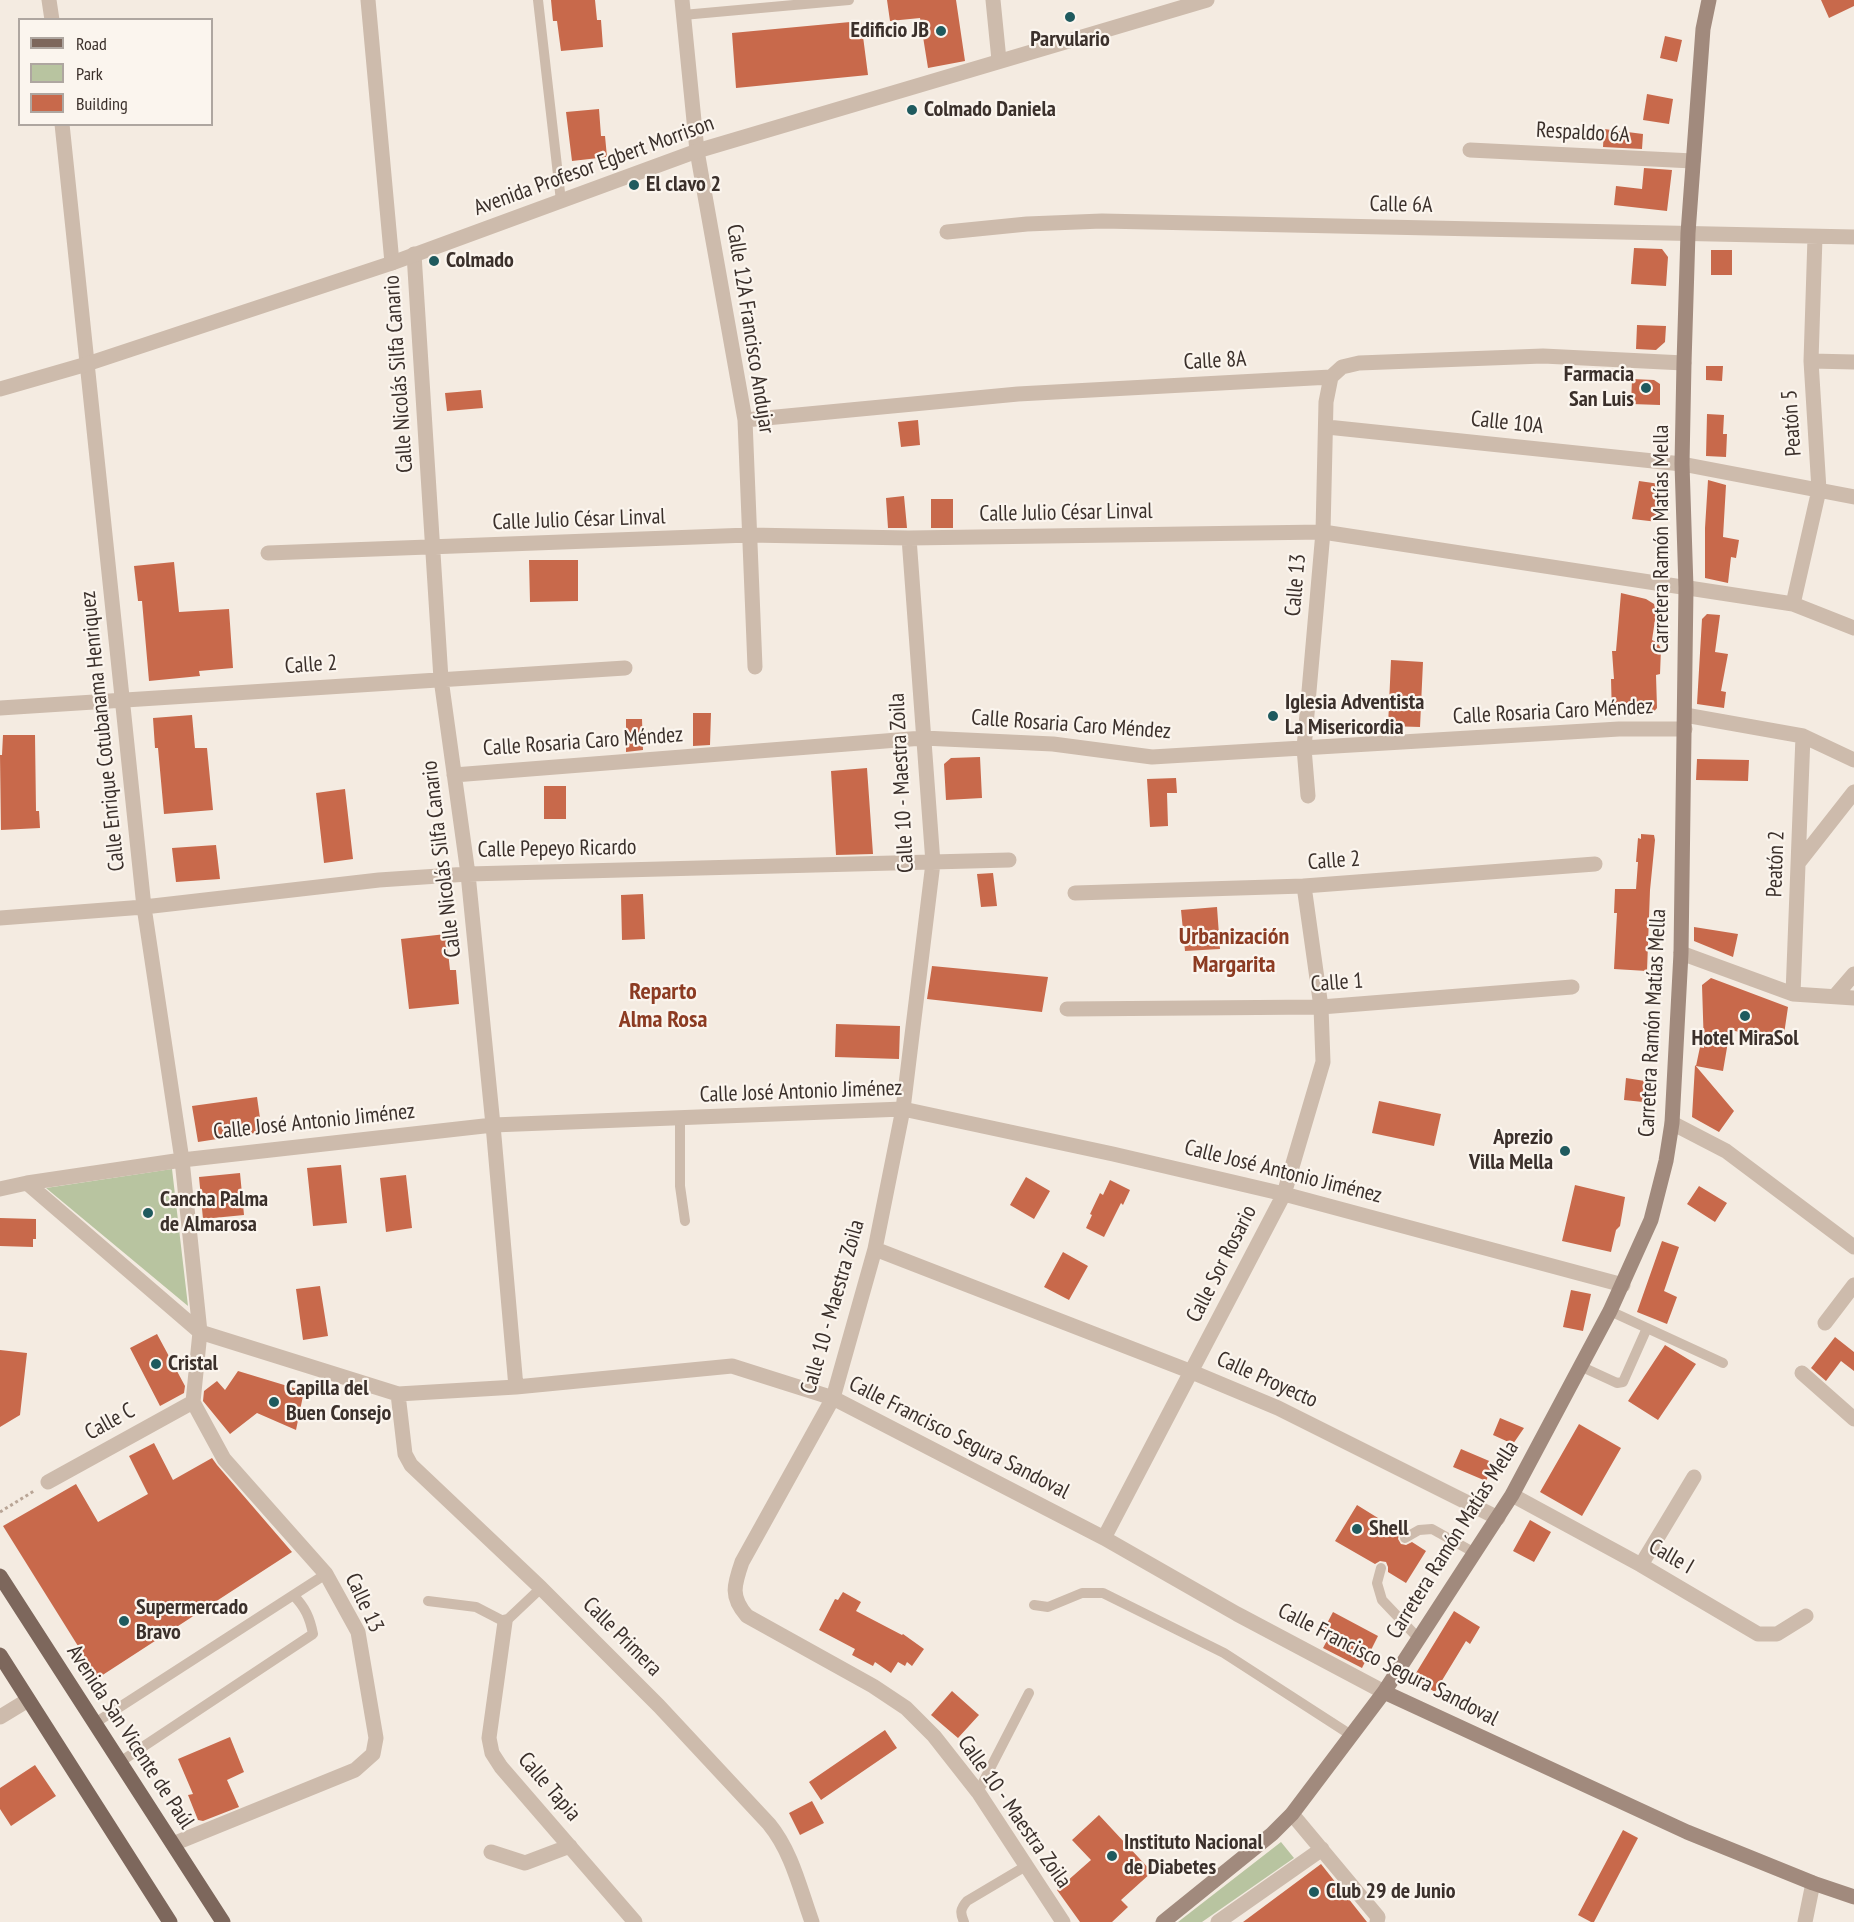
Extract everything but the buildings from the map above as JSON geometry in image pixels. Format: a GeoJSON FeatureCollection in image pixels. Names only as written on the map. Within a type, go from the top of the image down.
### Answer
{"type":"FeatureCollection","features":[{"type":"Feature","properties":{"kind":"main road","name":"Carretera Ramón Matías Mella"},"geometry":{"type":"LineString","coordinates":[[1163,1922],[1272,1834],[1292,1814],[1384,1692],[1512,1495],[1610,1311],[1651,1220],[1666,1161],[1672,1123],[1681,952],[1686,588],[1682,464],[1684,363],[1688,233],[1703,29],[1709,0]]}},
{"type":"Feature","properties":{"kind":"main road","name":"Avenida San Vicente de Paúl"},"geometry":{"type":"LineString","coordinates":[[0,1576],[223,1922]]}},
{"type":"Feature","properties":{"kind":"main road"},"geometry":{"type":"LineString","coordinates":[[0,1655],[170,1922]]}},
{"type":"Feature","properties":{"kind":"main road","name":"Calle Francisco Segura Sandoval"},"geometry":{"type":"LineString","coordinates":[[1384,1692],[1687,1832],[1813,1883],[1854,1897]]}},
{"type":"Feature","properties":{"kind":"street"},"geometry":{"type":"LineString","coordinates":[[50,0],[51,18]]}},
{"type":"Feature","properties":{"kind":"street","name":"Calle Nicolás Silfa Canario"},"geometry":{"type":"LineString","coordinates":[[368,0],[392,263]]}},
{"type":"Feature","properties":{"kind":"street"},"geometry":{"type":"LineString","coordinates":[[993,0],[999,60]]}},
{"type":"Feature","properties":{"kind":"street","name":"Avenida Profesor Egbert Morrison"},"geometry":{"type":"LineString","coordinates":[[0,389],[87,364],[392,263],[697,151],[1207,0]]}},
{"type":"Feature","properties":{"kind":"street","name":"Calle 12A Francisco Andujar"},"geometry":{"type":"LineString","coordinates":[[683,8],[697,151],[745,420],[755,667]]}},
{"type":"Feature","properties":{"kind":"street","name":"Calle Enrique Cotubanama Henriquez"},"geometry":{"type":"LineString","coordinates":[[62,126],[144,907],[182,1160],[200,1332]]}},
{"type":"Feature","properties":{"kind":"street","name":"Respaldo 6A"},"geometry":{"type":"LineString","coordinates":[[1470,150],[1694,161]]}},
{"type":"Feature","properties":{"kind":"street","name":"Calle 6A"},"geometry":{"type":"LineString","coordinates":[[947,232],[1028,224],[1102,221],[1854,237]]}},
{"type":"Feature","properties":{"kind":"street","name":"Peatón 5"},"geometry":{"type":"LineString","coordinates":[[1793,604],[1819,490],[1811,361],[1815,237]]}},
{"type":"Feature","properties":{"kind":"street","name":"Calle Nicolás Silfa Canario"},"geometry":{"type":"LineString","coordinates":[[414,254],[441,679],[468,874],[516,1387]]}},
{"type":"Feature","properties":{"kind":"street","name":"Calle 8A"},"geometry":{"type":"LineString","coordinates":[[745,420],[1018,394],[1331,378],[1342,367],[1359,363],[1543,356],[1684,363]]}},
{"type":"Feature","properties":{"kind":"street"},"geometry":{"type":"LineString","coordinates":[[1811,361],[1854,362]]}},
{"type":"Feature","properties":{"kind":"street","name":"Calle 13"},"geometry":{"type":"LineString","coordinates":[[1308,796],[1304,748],[1323,532],[1326,402],[1331,378]]}},
{"type":"Feature","properties":{"kind":"street","name":"Calle 10A"},"geometry":{"type":"LineString","coordinates":[[1327,428],[1682,464],[1854,497]]}},
{"type":"Feature","properties":{"kind":"street","name":"Calle Julio César Linval"},"geometry":{"type":"LineString","coordinates":[[268,553],[750,535],[909,538],[1323,532],[1793,604],[1854,628]]}},
{"type":"Feature","properties":{"kind":"street","name":"Calle 10 - Maestra Zoila"},"geometry":{"type":"LineString","coordinates":[[909,538],[933,863],[903,1109],[875,1249],[833,1398],[742,1562],[736,1577],[734,1593],[738,1606],[758,1624],[873,1686],[906,1708],[934,1736],[978,1792],[1063,1922]]}},
{"type":"Feature","properties":{"kind":"street","name":"Calle 2"},"geometry":{"type":"LineString","coordinates":[[0,708],[625,668]]}},
{"type":"Feature","properties":{"kind":"street","name":"Calle Rosaria Caro Méndez"},"geometry":{"type":"LineString","coordinates":[[454,775],[923,738],[1053,744],[1152,757],[1619,729],[1685,722],[1803,736],[1854,760]]}},
{"type":"Feature","properties":{"kind":"street","name":"Peatón 2"},"geometry":{"type":"LineString","coordinates":[[1793,994],[1803,736]]}},
{"type":"Feature","properties":{"kind":"street"},"geometry":{"type":"LineString","coordinates":[[1798,862],[1854,792]]}},
{"type":"Feature","properties":{"kind":"street","name":"Calle Pepeyo Ricardo"},"geometry":{"type":"LineString","coordinates":[[0,918],[144,907],[379,880],[468,874],[1009,861]]}},
{"type":"Feature","properties":{"kind":"street","name":"Calle 2"},"geometry":{"type":"LineString","coordinates":[[1075,893],[1305,886],[1595,864]]}},
{"type":"Feature","properties":{"kind":"street","name":"Calle Sor Rosario"},"geometry":{"type":"LineString","coordinates":[[1104,1538],[1284,1194],[1323,1062],[1320,1007],[1305,886]]}},
{"type":"Feature","properties":{"kind":"street"},"geometry":{"type":"LineString","coordinates":[[1681,952],[1793,994],[1854,998]]}},
{"type":"Feature","properties":{"kind":"street"},"geometry":{"type":"LineString","coordinates":[[1835,996],[1854,974]]}},
{"type":"Feature","properties":{"kind":"street","name":"Calle 1"},"geometry":{"type":"LineString","coordinates":[[1067,1009],[1320,1007],[1572,987]]}},
{"type":"Feature","properties":{"kind":"street","name":"Calle José Antonio Jiménez"},"geometry":{"type":"LineString","coordinates":[[0,1189],[182,1160],[493,1125],[903,1109],[1113,1154],[1284,1194],[1623,1285]]}},
{"type":"Feature","properties":{"kind":"street"},"geometry":{"type":"LineString","coordinates":[[1672,1123],[1726,1151],[1854,1247]]}},
{"type":"Feature","properties":{"kind":"street","name":"Calle Francisco Segura Sandoval"},"geometry":{"type":"LineString","coordinates":[[27,1183],[200,1332],[398,1394],[516,1387],[732,1366],[833,1398],[1104,1538],[1237,1614],[1384,1692]]}},
{"type":"Feature","properties":{"kind":"street","name":"Calle Proyecto"},"geometry":{"type":"LineString","coordinates":[[875,1249],[1192,1372],[1278,1408],[1498,1518]]}},
{"type":"Feature","properties":{"kind":"street"},"geometry":{"type":"LineString","coordinates":[[1825,1323],[1854,1285]]}},
{"type":"Feature","properties":{"kind":"street"},"geometry":{"type":"LineString","coordinates":[[193,1402],[200,1332]]}},
{"type":"Feature","properties":{"kind":"street"},"geometry":{"type":"LineString","coordinates":[[1802,1373],[1854,1419]]}},
{"type":"Feature","properties":{"kind":"street","name":"Calle Primera"},"geometry":{"type":"LineString","coordinates":[[398,1394],[405,1454],[411,1465],[541,1588],[659,1706],[776,1832],[790,1859],[812,1922]]}},
{"type":"Feature","properties":{"kind":"street","name":"Calle 13"},"geometry":{"type":"LineString","coordinates":[[173,1844],[355,1770],[373,1754],[376,1738],[358,1632],[326,1574],[224,1459],[193,1402]]}},
{"type":"Feature","properties":{"kind":"street","name":"Calle C"},"geometry":{"type":"LineString","coordinates":[[48,1482],[193,1402]]}},
{"type":"Feature","properties":{"kind":"street"},"geometry":{"type":"LineString","coordinates":[[1641,1565],[1694,1477]]}},
{"type":"Feature","properties":{"kind":"street","name":"Calle I"},"geometry":{"type":"LineString","coordinates":[[1512,1495],[1641,1565],[1758,1634],[1777,1634],[1806,1616]]}},
{"type":"Feature","properties":{"kind":"street","name":"Calle Tapia"},"geometry":{"type":"LineString","coordinates":[[505,1623],[489,1738],[492,1753],[501,1767],[635,1922]]}},
{"type":"Feature","properties":{"kind":"street"},"geometry":{"type":"LineString","coordinates":[[0,1717],[28,1700]]}},
{"type":"Feature","properties":{"kind":"street"},"geometry":{"type":"LineString","coordinates":[[1292,1814],[1383,1920]]}},
{"type":"Feature","properties":{"kind":"street"},"geometry":{"type":"LineString","coordinates":[[491,1852],[525,1863],[570,1846]]}},
{"type":"Feature","properties":{"kind":"street"},"geometry":{"type":"LineString","coordinates":[[1218,1922],[1322,1849]]}},
{"type":"Feature","properties":{"kind":"street"},"geometry":{"type":"LineString","coordinates":[[1805,1922],[1813,1883]]}},
{"type":"Feature","properties":{"kind":"lane"},"geometry":{"type":"LineString","coordinates":[[538,0],[561,201]]}},
{"type":"Feature","properties":{"kind":"lane"},"geometry":{"type":"LineString","coordinates":[[683,8],[849,0]]}},
{"type":"Feature","properties":{"kind":"lane"},"geometry":{"type":"LineString","coordinates":[[680,1118],[680,1186],[685,1221]]}},
{"type":"Feature","properties":{"kind":"lane"},"geometry":{"type":"LineString","coordinates":[[1610,1311],[1723,1363]]}},
{"type":"Feature","properties":{"kind":"lane"},"geometry":{"type":"LineString","coordinates":[[1580,1366],[1617,1383],[1623,1382],[1647,1328]]}},
{"type":"Feature","properties":{"kind":"lane"},"geometry":{"type":"LineString","coordinates":[[1405,1538],[1419,1530],[1432,1529],[1475,1553]]}},
{"type":"Feature","properties":{"kind":"lane"},"geometry":{"type":"LineString","coordinates":[[1381,1568],[1377,1583],[1382,1599],[1419,1639]]}},
{"type":"Feature","properties":{"kind":"lane"},"geometry":{"type":"LineString","coordinates":[[95,1723],[326,1574]]}},
{"type":"Feature","properties":{"kind":"lane"},"geometry":{"type":"LineString","coordinates":[[428,1601],[476,1607],[505,1623],[541,1588]]}},
{"type":"Feature","properties":{"kind":"lane"},"geometry":{"type":"LineString","coordinates":[[1034,1605],[1048,1607],[1082,1593],[1103,1593],[1224,1653],[1351,1735]]}},
{"type":"Feature","properties":{"kind":"lane"},"geometry":{"type":"LineString","coordinates":[[120,1762],[313,1634],[304,1606],[294,1596]]}},
{"type":"Feature","properties":{"kind":"lane"},"geometry":{"type":"LineString","coordinates":[[978,1792],[1029,1693]]}},
{"type":"Feature","properties":{"kind":"lane"},"geometry":{"type":"LineString","coordinates":[[964,1922],[961,1913],[967,1901],[1026,1866]]}},
{"type":"Feature","properties":{"kind":"path"},"geometry":{"type":"LineString","coordinates":[[0,1512],[48,1482]]}},
{"type":"Feature","properties":{"kind":"green space"},"geometry":{"type":"Polygon","coordinates":[[[172,1169],[188,1306],[46,1188],[172,1169]]]}},
{"type":"Feature","properties":{"kind":"green space"},"geometry":{"type":"Polygon","coordinates":[[[1281,1842],[1294,1858],[1202,1922],[1178,1922],[1281,1842]]]}},
{"type":"Feature","properties":{"kind":"place","name":"Parvulario"},"geometry":{"type":"Point","coordinates":[1070,17]}},
{"type":"Feature","properties":{"kind":"place","name":"Edificio JB"},"geometry":{"type":"Point","coordinates":[941,31]}},
{"type":"Feature","properties":{"kind":"place","name":"Colmado Daniela"},"geometry":{"type":"Point","coordinates":[912,110]}},
{"type":"Feature","properties":{"kind":"place","name":"El clavo 2"},"geometry":{"type":"Point","coordinates":[634,185]}},
{"type":"Feature","properties":{"kind":"place","name":"Colmado"},"geometry":{"type":"Point","coordinates":[434,261]}},
{"type":"Feature","properties":{"kind":"place","name":"Farmacia San Luis"},"geometry":{"type":"Point","coordinates":[1646,388]}},
{"type":"Feature","properties":{"kind":"place","name":"Iglesia Adventista La Misericordia"},"geometry":{"type":"Point","coordinates":[1273,716]}},
{"type":"Feature","properties":{"kind":"place","name":"Hotel MiraSol"},"geometry":{"type":"Point","coordinates":[1745,1016]}},
{"type":"Feature","properties":{"kind":"place","name":"Aprezio Villa Mella"},"geometry":{"type":"Point","coordinates":[1565,1151]}},
{"type":"Feature","properties":{"kind":"place","name":"Cancha Palma de Almarosa"},"geometry":{"type":"Point","coordinates":[148,1213]}},
{"type":"Feature","properties":{"kind":"place","name":"Cristal"},"geometry":{"type":"Point","coordinates":[156,1364]}},
{"type":"Feature","properties":{"kind":"place","name":"Capilla del Buen Consejo"},"geometry":{"type":"Point","coordinates":[274,1402]}},
{"type":"Feature","properties":{"kind":"place","name":"Shell"},"geometry":{"type":"Point","coordinates":[1357,1529]}},
{"type":"Feature","properties":{"kind":"place","name":"Supermercado Bravo"},"geometry":{"type":"Point","coordinates":[124,1621]}},
{"type":"Feature","properties":{"kind":"place","name":"Instituto Nacional de Diabetes"},"geometry":{"type":"Point","coordinates":[1112,1856]}},
{"type":"Feature","properties":{"kind":"place","name":"Club 29 de Junio"},"geometry":{"type":"Point","coordinates":[1314,1892]}},
{"type":"Feature","properties":{"kind":"district","name":"Urbanización Margarita"},"geometry":{"type":"Point","coordinates":[1234,951]}},
{"type":"Feature","properties":{"kind":"district","name":"Reparto Alma Rosa"},"geometry":{"type":"Point","coordinates":[663,1006]}}]}
